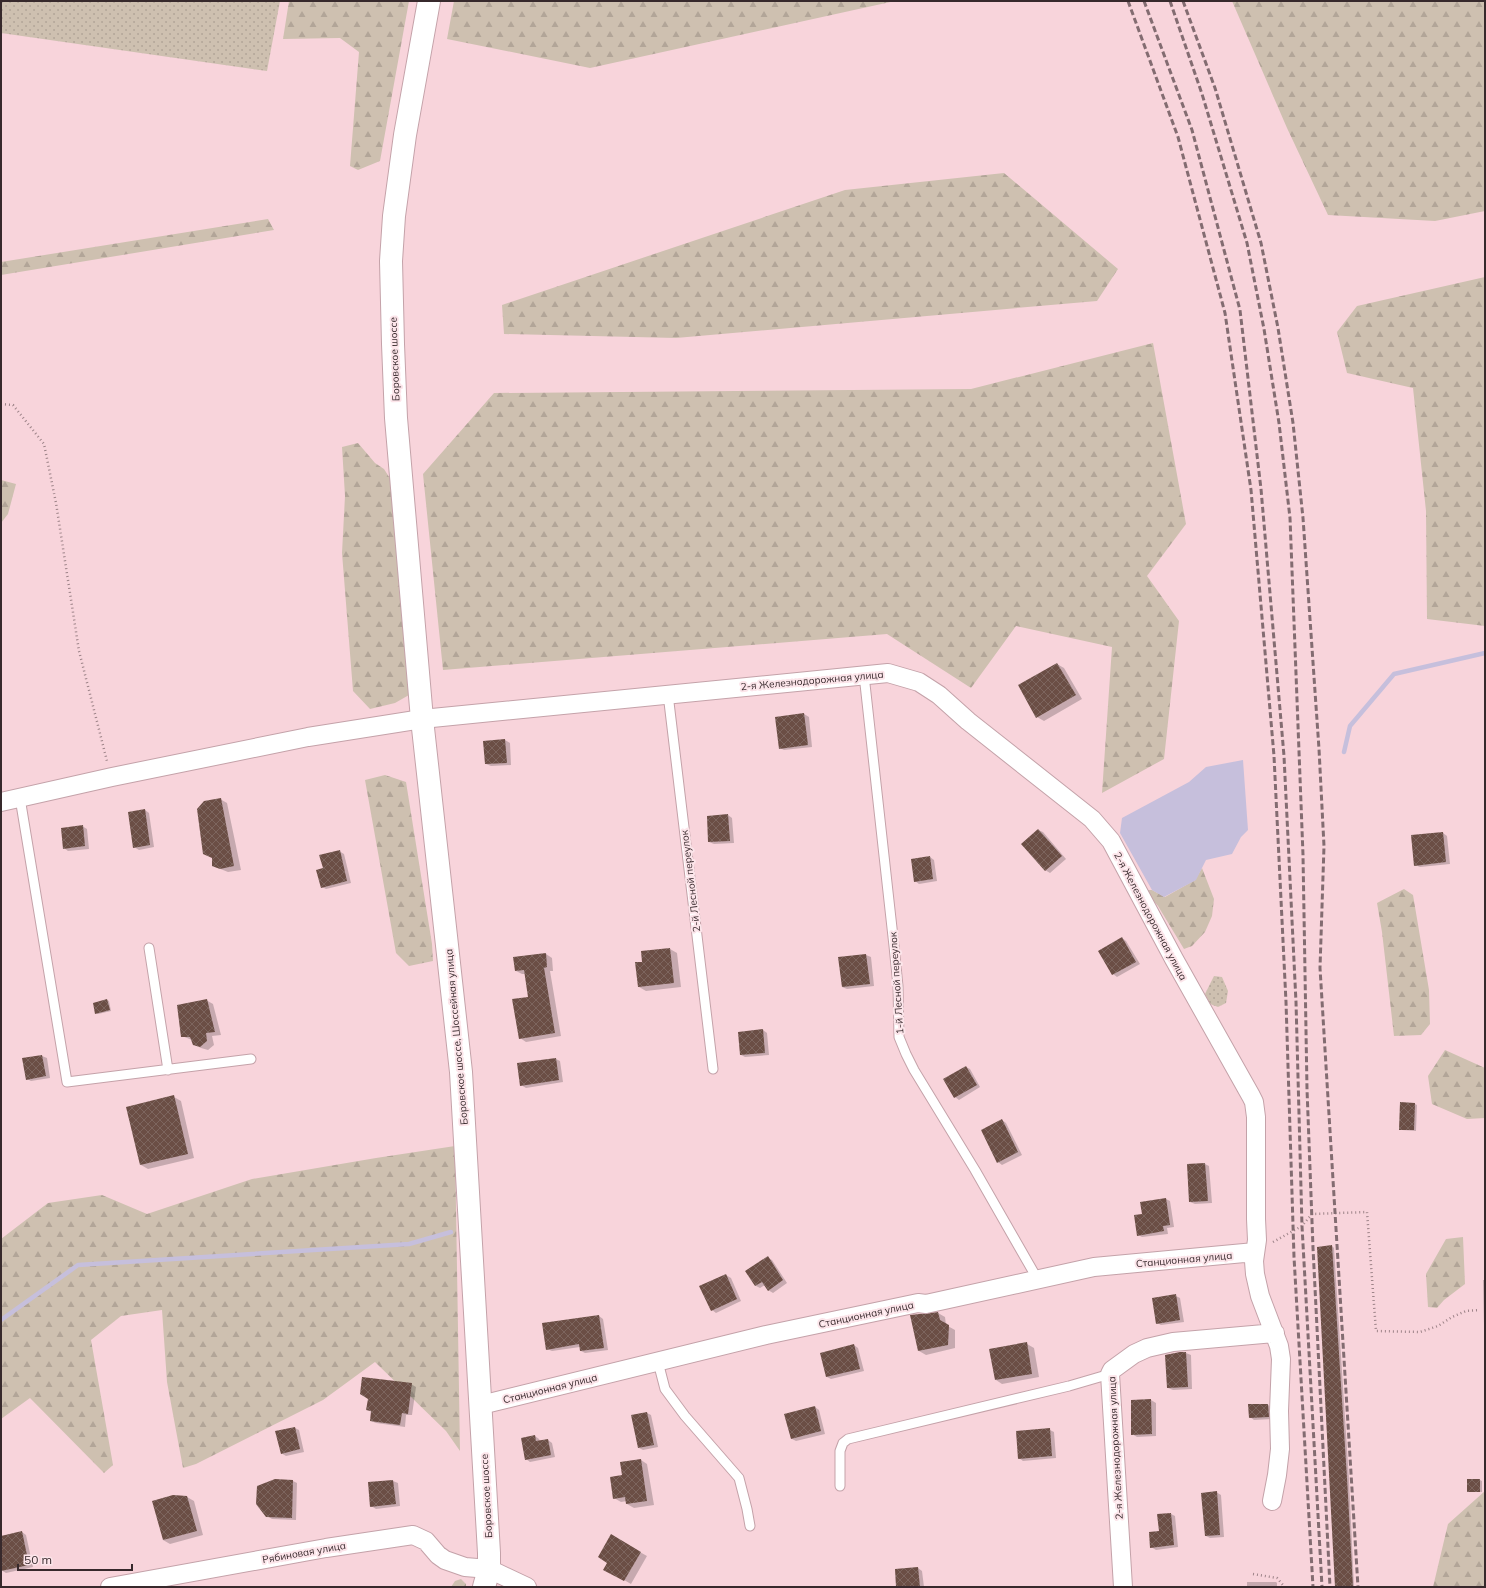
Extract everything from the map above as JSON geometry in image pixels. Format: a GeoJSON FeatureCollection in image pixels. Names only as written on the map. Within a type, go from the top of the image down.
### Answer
{"type":"FeatureCollection","features":[{"type":"Feature","properties":{"kind":"main road","name":"Боровское шоссе"},"geometry":{"type":"LineString","coordinates":[[422,719],[396,418],[391,261],[394,216],[405,135],[429,1]]}},
{"type":"Feature","properties":{"kind":"main road","name":"Боровское шоссе, Шоссейная улица"},"geometry":{"type":"LineString","coordinates":[[422,719],[461,1072],[482,1405]]}},
{"type":"Feature","properties":{"kind":"main road","name":"Боровское шоссе"},"geometry":{"type":"LineString","coordinates":[[482,1405],[487,1578]]}},
{"type":"Feature","properties":{"kind":"street","name":"2-я Железнодорожная улица"},"geometry":{"type":"LineString","coordinates":[[1,802],[112,777],[308,737],[422,719],[888,673],[920,682],[939,695],[968,721],[1092,819],[1111,841],[1174,959],[1254,1102],[1256,1117],[1257,1240],[1255,1252],[1255,1274],[1260,1296],[1275,1333],[1166,1343],[1134,1354],[1112,1370],[1110,1374],[1123,1587]]}},
{"type":"Feature","properties":{"kind":"street","name":"Станционная улица"},"geometry":{"type":"LineString","coordinates":[[482,1405],[766,1335],[918,1303],[926,1304],[1094,1267],[1255,1252]]}},
{"type":"Feature","properties":{"kind":"street"},"geometry":{"type":"LineString","coordinates":[[1272,1501],[1280,1449],[1279,1411],[1281,1359],[1275,1333]]}},
{"type":"Feature","properties":{"kind":"street","name":"Рябиновая улица"},"geometry":{"type":"LineString","coordinates":[[110,1587],[326,1548],[412,1535],[426,1541],[438,1555],[445,1560],[474,1569],[487,1578]]}},
{"type":"Feature","properties":{"kind":"street"},"geometry":{"type":"LineString","coordinates":[[487,1578],[527,1587]]}},
{"type":"Feature","properties":{"kind":"lane","name":"1-й Лесной переулок"},"geometry":{"type":"LineString","coordinates":[[864,675],[898,986],[899,1037],[906,1054],[979,1176],[1038,1280]]}},
{"type":"Feature","properties":{"kind":"lane","name":"2-й Лесной переулок"},"geometry":{"type":"LineString","coordinates":[[668,694],[713,1069]]}},
{"type":"Feature","properties":{"kind":"lane"},"geometry":{"type":"LineString","coordinates":[[20,798],[67,1082],[251,1060]]}},
{"type":"Feature","properties":{"kind":"lane"},"geometry":{"type":"LineString","coordinates":[[149,948],[168,1070]]}},
{"type":"Feature","properties":{"kind":"lane"},"geometry":{"type":"LineString","coordinates":[[658,1362],[665,1389],[685,1416],[739,1478],[750,1526]]}},
{"type":"Feature","properties":{"kind":"lane"},"geometry":{"type":"LineString","coordinates":[[840,1486],[840,1451],[843,1443],[848,1439],[1069,1386],[1110,1374]]}},
{"type":"Feature","properties":{"kind":"path"},"geometry":{"type":"LineString","coordinates":[[1,404],[13,405],[44,444],[56,503],[79,650],[112,777]]}},
{"type":"Feature","properties":{"kind":"path"},"geometry":{"type":"LineString","coordinates":[[1255,1252],[1302,1226],[1312,1214],[1368,1212],[1376,1331],[1420,1332],[1438,1326],[1452,1317],[1466,1311],[1479,1310]]}},
{"type":"Feature","properties":{"kind":"path"},"geometry":{"type":"LineString","coordinates":[[1253,1574],[1277,1578],[1283,1585],[1282,1587]]}},
{"type":"Feature","properties":{"kind":"green space"},"geometry":{"type":"Polygon","coordinates":[[[1,1],[280,1],[267,71],[1,33],[1,1]]]}},
{"type":"Feature","properties":{"kind":"green space"},"geometry":{"type":"Polygon","coordinates":[[[289,1],[409,1],[380,161],[358,170],[350,166],[359,52],[340,38],[283,39],[289,1]]]}},
{"type":"Feature","properties":{"kind":"green space"},"geometry":{"type":"Polygon","coordinates":[[[454,1],[895,1],[590,68],[447,39],[454,1]]]}},
{"type":"Feature","properties":{"kind":"green space"},"geometry":{"type":"Polygon","coordinates":[[[1232,1],[1485,1],[1485,211],[1435,221],[1328,215],[1287,128],[1232,1]]]}},
{"type":"Feature","properties":{"kind":"green space"},"geometry":{"type":"Polygon","coordinates":[[[1004,173],[1118,269],[1097,301],[676,338],[504,334],[502,305],[845,190],[1004,173]]]}},
{"type":"Feature","properties":{"kind":"green space"},"geometry":{"type":"Polygon","coordinates":[[[268,219],[274,230],[1,275],[1,262],[268,219]]]}},
{"type":"Feature","properties":{"kind":"green space"},"geometry":{"type":"Polygon","coordinates":[[[1485,277],[1485,626],[1427,619],[1426,511],[1413,388],[1347,373],[1337,332],[1357,306],[1485,277]]]}},
{"type":"Feature","properties":{"kind":"green space"},"geometry":{"type":"Polygon","coordinates":[[[1153,343],[1186,524],[1147,576],[1179,621],[1164,759],[1102,793],[1112,647],[1016,626],[971,688],[887,634],[443,670],[423,474],[494,393],[971,389],[1153,343]]]}},
{"type":"Feature","properties":{"kind":"green space"},"geometry":{"type":"Polygon","coordinates":[[[358,443],[375,463],[384,469],[391,480],[409,695],[395,703],[370,709],[353,691],[342,553],[345,496],[342,447],[358,443]]]}},
{"type":"Feature","properties":{"kind":"green space"},"geometry":{"type":"Polygon","coordinates":[[[1,480],[16,484],[8,514],[1,523],[1,480]]]}},
{"type":"Feature","properties":{"kind":"green space"},"geometry":{"type":"Polygon","coordinates":[[[385,775],[406,782],[432,944],[433,961],[409,966],[396,953],[365,780],[385,775]]]}},
{"type":"Feature","properties":{"kind":"green space"},"geometry":{"type":"Polygon","coordinates":[[[1202,868],[1214,899],[1212,916],[1205,932],[1192,946],[1184,949],[1158,906],[1144,890],[1152,890],[1165,897],[1195,880],[1202,868]]]}},
{"type":"Feature","properties":{"kind":"green space"},"geometry":{"type":"Polygon","coordinates":[[[1404,889],[1413,895],[1429,990],[1430,1024],[1421,1035],[1394,1036],[1382,932],[1377,903],[1404,889]]]}},
{"type":"Feature","properties":{"kind":"green space"},"geometry":{"type":"Polygon","coordinates":[[[1214,976],[1222,977],[1228,991],[1226,1003],[1218,1007],[1210,1004],[1205,994],[1214,976]]]}},
{"type":"Feature","properties":{"kind":"green space"},"geometry":{"type":"Polygon","coordinates":[[[1445,1050],[1485,1068],[1485,1118],[1467,1119],[1432,1104],[1428,1076],[1445,1050]]]}},
{"type":"Feature","properties":{"kind":"green space"},"geometry":{"type":"Polygon","coordinates":[[[455,1146],[460,1451],[446,1431],[375,1362],[323,1400],[196,1464],[183,1468],[167,1382],[162,1310],[121,1316],[91,1340],[113,1465],[104,1473],[30,1398],[1,1419],[1,1239],[48,1203],[102,1195],[147,1214],[252,1179],[455,1146]]]}},
{"type":"Feature","properties":{"kind":"green space"},"geometry":{"type":"Polygon","coordinates":[[[1463,1237],[1465,1284],[1444,1300],[1437,1308],[1428,1307],[1426,1274],[1446,1239],[1463,1237]]]}},
{"type":"Feature","properties":{"kind":"green space"},"geometry":{"type":"Polygon","coordinates":[[[1485,1491],[1485,1587],[1433,1587],[1448,1524],[1485,1491]]]}},
{"type":"Feature","properties":{"kind":"green space"},"geometry":{"type":"Polygon","coordinates":[[[461,1579],[466,1584],[466,1587],[451,1587],[455,1581],[461,1579]]]}},
{"type":"Feature","properties":{"kind":"shaded area"},"geometry":{"type":"Polygon","coordinates":[[[1243,760],[1248,830],[1241,837],[1232,854],[1206,860],[1196,880],[1164,897],[1152,890],[1120,833],[1122,818],[1189,782],[1206,767],[1243,760]]]}},
{"type":"Feature","properties":{"kind":"building"},"geometry":{"type":"Polygon","coordinates":[[[1057,663],[1076,695],[1036,718],[1018,685],[1057,663]]]}},
{"type":"Feature","properties":{"kind":"building"},"geometry":{"type":"Polygon","coordinates":[[[804,713],[808,745],[779,749],[775,717],[804,713]]]}},
{"type":"Feature","properties":{"kind":"building"},"geometry":{"type":"Polygon","coordinates":[[[505,739],[507,763],[485,764],[483,741],[505,739]]]}},
{"type":"Feature","properties":{"kind":"building"},"geometry":{"type":"Polygon","coordinates":[[[221,798],[234,866],[220,869],[212,866],[212,858],[203,854],[197,809],[204,801],[221,798]]]}},
{"type":"Feature","properties":{"kind":"building"},"geometry":{"type":"Polygon","coordinates":[[[145,809],[150,845],[133,848],[128,812],[145,809]]]}},
{"type":"Feature","properties":{"kind":"building"},"geometry":{"type":"Polygon","coordinates":[[[728,814],[730,841],[708,842],[707,816],[728,814]]]}},
{"type":"Feature","properties":{"kind":"building"},"geometry":{"type":"Polygon","coordinates":[[[83,825],[85,846],[63,849],[61,828],[83,825]]]}},
{"type":"Feature","properties":{"kind":"building"},"geometry":{"type":"Polygon","coordinates":[[[1038,829],[1062,856],[1045,871],[1021,844],[1038,829]]]}},
{"type":"Feature","properties":{"kind":"building"},"geometry":{"type":"Polygon","coordinates":[[[1443,832],[1446,862],[1414,866],[1411,835],[1443,832]]]}},
{"type":"Feature","properties":{"kind":"building"},"geometry":{"type":"Polygon","coordinates":[[[340,850],[347,881],[321,888],[316,870],[323,868],[319,855],[340,850]]]}},
{"type":"Feature","properties":{"kind":"building"},"geometry":{"type":"Polygon","coordinates":[[[930,856],[933,879],[914,882],[911,859],[930,856]]]}},
{"type":"Feature","properties":{"kind":"building"},"geometry":{"type":"Polygon","coordinates":[[[1122,937],[1136,962],[1112,975],[1098,951],[1122,937]]]}},
{"type":"Feature","properties":{"kind":"building"},"geometry":{"type":"Polygon","coordinates":[[[670,948],[674,983],[638,987],[635,962],[642,962],[641,951],[670,948]]]}},
{"type":"Feature","properties":{"kind":"building"},"geometry":{"type":"Polygon","coordinates":[[[546,953],[547,967],[544,968],[555,1033],[519,1039],[512,999],[528,997],[524,970],[515,971],[513,957],[546,953]]]}},
{"type":"Feature","properties":{"kind":"building"},"geometry":{"type":"Polygon","coordinates":[[[866,954],[870,984],[842,987],[838,957],[866,954]]]}},
{"type":"Feature","properties":{"kind":"building"},"geometry":{"type":"Polygon","coordinates":[[[107,999],[110,1010],[95,1014],[93,1003],[107,999]]]}},
{"type":"Feature","properties":{"kind":"building"},"geometry":{"type":"Polygon","coordinates":[[[207,999],[215,1032],[206,1033],[207,1041],[200,1047],[193,1045],[190,1037],[181,1037],[177,1005],[207,999]]]}},
{"type":"Feature","properties":{"kind":"building"},"geometry":{"type":"Polygon","coordinates":[[[763,1029],[765,1053],[740,1055],[738,1032],[763,1029]]]}},
{"type":"Feature","properties":{"kind":"building"},"geometry":{"type":"Polygon","coordinates":[[[42,1055],[46,1076],[26,1080],[22,1058],[42,1055]]]}},
{"type":"Feature","properties":{"kind":"building"},"geometry":{"type":"Polygon","coordinates":[[[556,1058],[559,1080],[520,1086],[517,1063],[556,1058]]]}},
{"type":"Feature","properties":{"kind":"building"},"geometry":{"type":"Polygon","coordinates":[[[966,1066],[977,1085],[954,1098],[943,1079],[966,1066]]]}},
{"type":"Feature","properties":{"kind":"building"},"geometry":{"type":"Polygon","coordinates":[[[174,1095],[188,1154],[140,1165],[126,1107],[174,1095]]]}},
{"type":"Feature","properties":{"kind":"building"},"geometry":{"type":"Polygon","coordinates":[[[1400,1102],[1415,1103],[1414,1130],[1399,1130],[1400,1102]]]}},
{"type":"Feature","properties":{"kind":"building"},"geometry":{"type":"Polygon","coordinates":[[[1002,1119],[1018,1152],[997,1163],[981,1130],[1002,1119]]]}},
{"type":"Feature","properties":{"kind":"building"},"geometry":{"type":"Polygon","coordinates":[[[1205,1163],[1208,1201],[1189,1202],[1187,1164],[1205,1163]]]}},
{"type":"Feature","properties":{"kind":"building"},"geometry":{"type":"Polygon","coordinates":[[[1166,1198],[1170,1225],[1163,1226],[1164,1231],[1137,1236],[1134,1215],[1142,1214],[1140,1202],[1166,1198]]]}},
{"type":"Feature","properties":{"kind":"building"},"geometry":{"type":"Polygon","coordinates":[[[1332,1245],[1353,1587],[1335,1587],[1317,1247],[1332,1245]]]}},
{"type":"Feature","properties":{"kind":"building"},"geometry":{"type":"Polygon","coordinates":[[[768,1256],[783,1280],[768,1291],[762,1282],[755,1286],[745,1271],[768,1256]]]}},
{"type":"Feature","properties":{"kind":"building"},"geometry":{"type":"Polygon","coordinates":[[[726,1274],[737,1299],[711,1311],[699,1286],[726,1274]]]}},
{"type":"Feature","properties":{"kind":"building"},"geometry":{"type":"Polygon","coordinates":[[[1176,1294],[1180,1320],[1156,1324],[1152,1298],[1176,1294]]]}},
{"type":"Feature","properties":{"kind":"building"},"geometry":{"type":"Polygon","coordinates":[[[938,1312],[940,1320],[949,1325],[948,1345],[918,1351],[910,1315],[938,1312]]]}},
{"type":"Feature","properties":{"kind":"building"},"geometry":{"type":"Polygon","coordinates":[[[599,1315],[604,1348],[580,1351],[579,1344],[546,1350],[542,1323],[599,1315]]]}},
{"type":"Feature","properties":{"kind":"building"},"geometry":{"type":"Polygon","coordinates":[[[1027,1342],[1032,1374],[995,1380],[989,1349],[1027,1342]]]}},
{"type":"Feature","properties":{"kind":"building"},"geometry":{"type":"Polygon","coordinates":[[[854,1344],[860,1369],[826,1377],[820,1353],[854,1344]]]}},
{"type":"Feature","properties":{"kind":"building"},"geometry":{"type":"Polygon","coordinates":[[[1186,1352],[1188,1387],[1167,1388],[1165,1355],[1186,1352]]]}},
{"type":"Feature","properties":{"kind":"building"},"geometry":{"type":"Polygon","coordinates":[[[362,1377],[412,1383],[408,1414],[402,1413],[400,1425],[370,1421],[371,1411],[366,1410],[368,1399],[360,1394],[362,1377]]]}},
{"type":"Feature","properties":{"kind":"building"},"geometry":{"type":"Polygon","coordinates":[[[1151,1399],[1152,1434],[1131,1435],[1131,1400],[1151,1399]]]}},
{"type":"Feature","properties":{"kind":"building"},"geometry":{"type":"Polygon","coordinates":[[[1248,1404],[1268,1404],[1269,1417],[1249,1418],[1248,1404]]]}},
{"type":"Feature","properties":{"kind":"building"},"geometry":{"type":"Polygon","coordinates":[[[815,1406],[821,1431],[791,1439],[784,1414],[815,1406]]]}},
{"type":"Feature","properties":{"kind":"building"},"geometry":{"type":"Polygon","coordinates":[[[647,1412],[654,1445],[638,1448],[631,1415],[647,1412]]]}},
{"type":"Feature","properties":{"kind":"building"},"geometry":{"type":"Polygon","coordinates":[[[295,1427],[300,1449],[281,1454],[275,1431],[295,1427]]]}},
{"type":"Feature","properties":{"kind":"building"},"geometry":{"type":"Polygon","coordinates":[[[1050,1428],[1052,1456],[1018,1459],[1016,1431],[1050,1428]]]}},
{"type":"Feature","properties":{"kind":"building"},"geometry":{"type":"Polygon","coordinates":[[[535,1435],[536,1441],[548,1439],[551,1455],[525,1460],[521,1438],[535,1435]]]}},
{"type":"Feature","properties":{"kind":"building"},"geometry":{"type":"Polygon","coordinates":[[[641,1459],[647,1501],[626,1504],[625,1497],[613,1499],[610,1477],[622,1475],[620,1462],[641,1459]]]}},
{"type":"Feature","properties":{"kind":"building"},"geometry":{"type":"Polygon","coordinates":[[[275,1479],[293,1480],[292,1518],[266,1517],[256,1504],[257,1486],[275,1479]]]}},
{"type":"Feature","properties":{"kind":"building"},"geometry":{"type":"Polygon","coordinates":[[[1467,1479],[1480,1479],[1480,1492],[1467,1492],[1467,1479]]]}},
{"type":"Feature","properties":{"kind":"building"},"geometry":{"type":"Polygon","coordinates":[[[393,1480],[396,1504],[370,1507],[368,1482],[393,1480]]]}},
{"type":"Feature","properties":{"kind":"building"},"geometry":{"type":"Polygon","coordinates":[[[1217,1491],[1220,1535],[1205,1536],[1201,1493],[1217,1491]]]}},
{"type":"Feature","properties":{"kind":"building"},"geometry":{"type":"Polygon","coordinates":[[[173,1495],[187,1496],[197,1531],[163,1540],[152,1501],[173,1495]]]}},
{"type":"Feature","properties":{"kind":"building"},"geometry":{"type":"Polygon","coordinates":[[[1171,1513],[1174,1545],[1150,1548],[1149,1532],[1159,1531],[1157,1514],[1171,1513]]]}},
{"type":"Feature","properties":{"kind":"building"},"geometry":{"type":"Polygon","coordinates":[[[22,1531],[29,1565],[1,1571],[1,1536],[22,1531]]]}},
{"type":"Feature","properties":{"kind":"building"},"geometry":{"type":"Polygon","coordinates":[[[611,1534],[641,1552],[624,1581],[603,1570],[607,1563],[598,1557],[611,1534]]]}},
{"type":"Feature","properties":{"kind":"building"},"geometry":{"type":"Polygon","coordinates":[[[918,1567],[920,1587],[896,1587],[895,1569],[918,1567]]]}},
{"type":"Feature","properties":{"kind":"waterway"},"geometry":{"type":"LineString","coordinates":[[1344,752],[1350,726],[1394,674],[1485,653]]}},
{"type":"Feature","properties":{"kind":"waterway"},"geometry":{"type":"LineString","coordinates":[[1,1320],[78,1265],[409,1244],[451,1232]]}},
{"type":"Feature","properties":{"kind":"railway"},"geometry":{"type":"LineString","coordinates":[[1128,1],[1178,137],[1225,313],[1251,490],[1274,756],[1286,1002],[1294,1257],[1313,1587]]}},
{"type":"Feature","properties":{"kind":"railway"},"geometry":{"type":"LineString","coordinates":[[1144,1],[1192,130],[1240,310],[1261,489],[1284,756],[1296,1002],[1302,1226],[1322,1587]]}},
{"type":"Feature","properties":{"kind":"railway"},"geometry":{"type":"LineString","coordinates":[[1170,1],[1202,94],[1247,243],[1264,329],[1279,423],[1290,518],[1303,855],[1307,1089],[1313,1248],[1330,1587]]}},
{"type":"Feature","properties":{"kind":"railway"},"geometry":{"type":"LineString","coordinates":[[1183,1],[1215,88],[1261,243],[1278,328],[1293,423],[1303,518],[1319,749],[1324,846],[1320,968],[1358,1587]]}}]}
